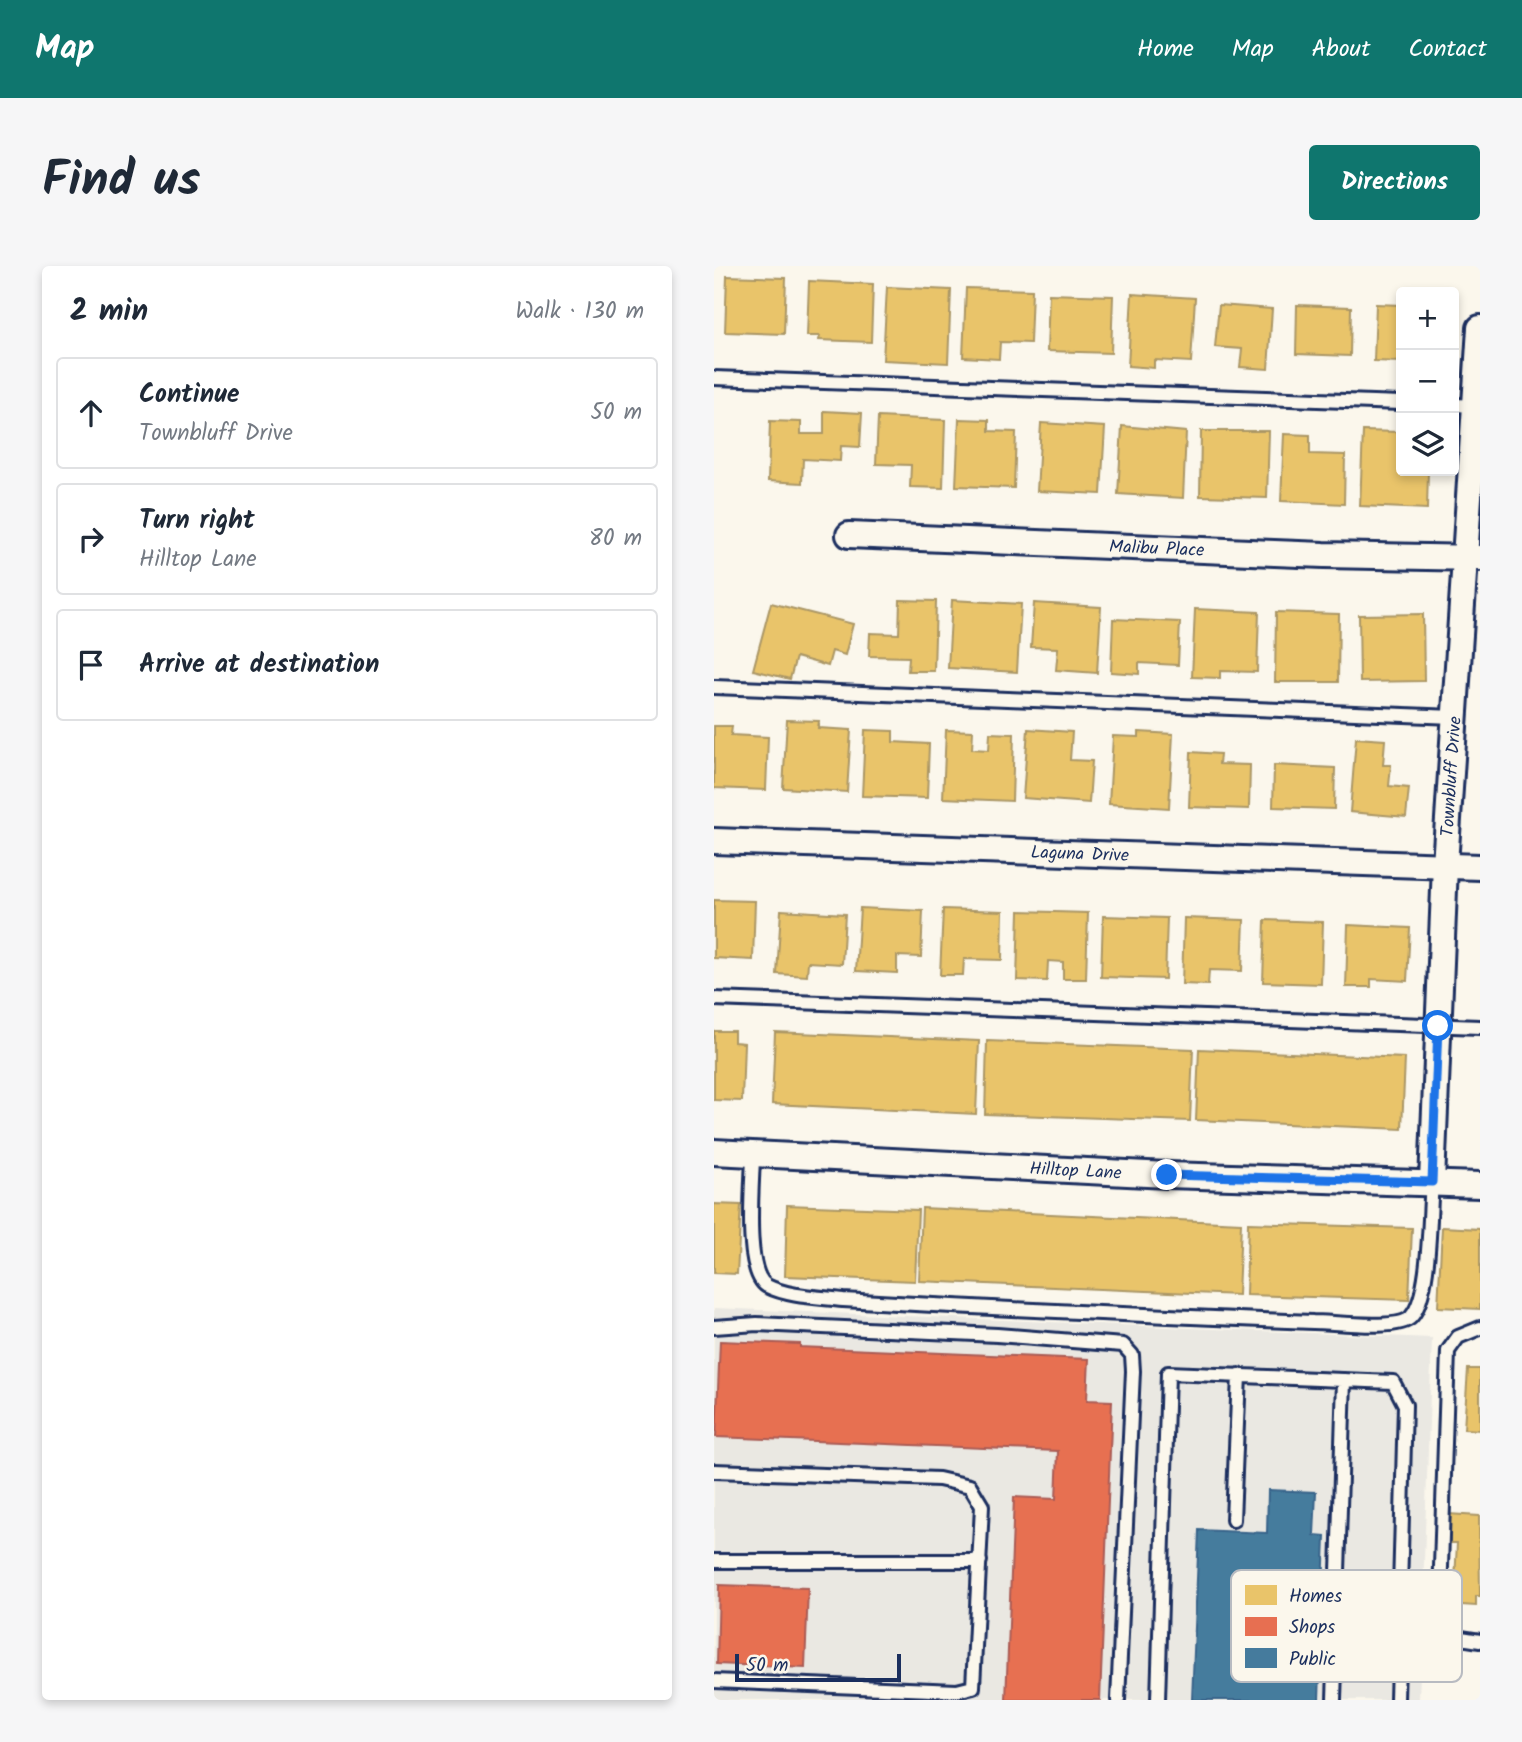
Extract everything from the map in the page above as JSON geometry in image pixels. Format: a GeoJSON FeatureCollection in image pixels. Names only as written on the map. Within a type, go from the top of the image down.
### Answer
{"type":"FeatureCollection","features":[{"type":"Feature","properties":{"kind":"street","name":"Townbluff Drive"},"geometry":{"type":"LineString","coordinates":[[1432,1182],[1454,717],[1472,557],[1470,405],[1480,328]]}},
{"type":"Feature","properties":{"kind":"street","name":"Malibu Place"},"geometry":{"type":"LineString","coordinates":[[849,535],[1324,555],[1472,557]]}},
{"type":"Feature","properties":{"kind":"street","name":"Laguna Drive"},"geometry":{"type":"LineString","coordinates":[[714,841],[1480,867]]}},
{"type":"Feature","properties":{"kind":"street","name":"Hilltop Lane"},"geometry":{"type":"LineString","coordinates":[[714,1152],[1167,1175],[1480,1185]]}},
{"type":"Feature","properties":{"kind":"lane"},"geometry":{"type":"LineString","coordinates":[[714,378],[1396,403]]}},
{"type":"Feature","properties":{"kind":"lane"},"geometry":{"type":"LineString","coordinates":[[714,687],[1454,717]]}},
{"type":"Feature","properties":{"kind":"lane"},"geometry":{"type":"LineString","coordinates":[[714,999],[1480,1027]]}},
{"type":"Feature","properties":{"kind":"lane"},"geometry":{"type":"LineString","coordinates":[[753,1154],[754,1268],[766,1285],[781,1291],[856,1301],[1394,1325],[1410,1320],[1418,1308],[1423,1289],[1432,1182]]}},
{"type":"Feature","properties":{"kind":"lane"},"geometry":{"type":"LineString","coordinates":[[714,1327],[757,1324],[1010,1336],[1123,1345],[1132,1355],[1133,1371],[1118,1700]]}},
{"type":"Feature","properties":{"kind":"lane"},"geometry":{"type":"LineString","coordinates":[[1441,1570],[1448,1351],[1458,1337],[1480,1328]]}},
{"type":"Feature","properties":{"kind":"lane"},"geometry":{"type":"LineString","coordinates":[[1158,1700],[1168,1373],[1393,1382],[1405,1405],[1401,1570]]}},
{"type":"Feature","properties":{"kind":"lane"},"geometry":{"type":"LineString","coordinates":[[1233,1520],[1239,1375]]}},
{"type":"Feature","properties":{"kind":"lane"},"geometry":{"type":"LineString","coordinates":[[1338,1570],[1345,1380]]}},
{"type":"Feature","properties":{"kind":"lane"},"geometry":{"type":"LineString","coordinates":[[714,1471],[939,1479],[970,1486],[982,1506],[973,1694],[957,1690],[714,1681]]}},
{"type":"Feature","properties":{"kind":"lane"},"geometry":{"type":"LineString","coordinates":[[714,1561],[980,1561]]}},
{"type":"Feature","properties":{"kind":"lane"},"geometry":{"type":"LineString","coordinates":[[1462,1638],[1480,1641]]}},
{"type":"Feature","properties":{"kind":"lane"},"geometry":{"type":"LineString","coordinates":[[1334,1700],[1335,1682]]}},
{"type":"Feature","properties":{"kind":"lane"},"geometry":{"type":"LineString","coordinates":[[1397,1682],[1397,1700]]}},
{"type":"Feature","properties":{"kind":"shaded area"},"geometry":{"type":"Polygon","coordinates":[[[714,1308],[1432,1338],[1424,1570],[1231,1570],[1231,1682],[1420,1682],[1419,1700],[714,1700],[714,1308]]]}},
{"type":"Feature","properties":{"kind":"building: Homes"},"geometry":{"type":"Polygon","coordinates":[[[727,276],[786,278],[784,334],[725,332],[727,276]]]}},
{"type":"Feature","properties":{"kind":"building: Homes"},"geometry":{"type":"Polygon","coordinates":[[[809,281],[873,284],[871,342],[819,340],[820,336],[807,336],[809,281]]]}},
{"type":"Feature","properties":{"kind":"building: Homes"},"geometry":{"type":"Polygon","coordinates":[[[887,287],[951,290],[948,363],[883,360],[887,287]]]}},
{"type":"Feature","properties":{"kind":"building: Homes"},"geometry":{"type":"Polygon","coordinates":[[[966,288],[1032,290],[1030,343],[1000,342],[999,359],[963,357],[966,288]]]}},
{"type":"Feature","properties":{"kind":"building: Homes"},"geometry":{"type":"Polygon","coordinates":[[[1049,294],[1113,296],[1111,353],[1047,351],[1049,294]]]}},
{"type":"Feature","properties":{"kind":"building: Homes"},"geometry":{"type":"Polygon","coordinates":[[[1132,294],[1195,298],[1191,362],[1154,360],[1154,368],[1128,366],[1132,294]]]}},
{"type":"Feature","properties":{"kind":"building: Homes"},"geometry":{"type":"Polygon","coordinates":[[[1376,304],[1396,305],[1396,362],[1374,361],[1376,304]]]}},
{"type":"Feature","properties":{"kind":"building: Homes"},"geometry":{"type":"Polygon","coordinates":[[[1219,305],[1272,309],[1268,369],[1240,367],[1242,349],[1215,347],[1219,305]]]}},
{"type":"Feature","properties":{"kind":"building: Homes"},"geometry":{"type":"Polygon","coordinates":[[[1297,305],[1351,307],[1350,356],[1296,354],[1297,305]]]}},
{"type":"Feature","properties":{"kind":"building: Homes"},"geometry":{"type":"Polygon","coordinates":[[[824,411],[862,413],[860,447],[841,446],[840,461],[803,459],[802,483],[768,481],[770,421],[801,422],[801,434],[824,434],[824,411]]]}},
{"type":"Feature","properties":{"kind":"building: Homes"},"geometry":{"type":"Polygon","coordinates":[[[878,417],[945,420],[943,488],[910,487],[911,465],[876,464],[878,417]]]}},
{"type":"Feature","properties":{"kind":"building: Homes"},"geometry":{"type":"Polygon","coordinates":[[[959,419],[989,420],[989,431],[1016,432],[1014,488],[956,486],[959,419]]]}},
{"type":"Feature","properties":{"kind":"building: Homes"},"geometry":{"type":"Polygon","coordinates":[[[1041,423],[1105,427],[1101,494],[1037,491],[1041,423]]]}},
{"type":"Feature","properties":{"kind":"building: Homes"},"geometry":{"type":"Polygon","coordinates":[[[1122,426],[1186,432],[1183,498],[1118,494],[1122,426]]]}},
{"type":"Feature","properties":{"kind":"building: Homes"},"geometry":{"type":"Polygon","coordinates":[[[1201,431],[1269,431],[1267,498],[1200,496],[1201,431]]]}},
{"type":"Feature","properties":{"kind":"building: Homes"},"geometry":{"type":"Polygon","coordinates":[[[1363,431],[1396,432],[1396,476],[1428,476],[1427,509],[1360,506],[1363,431]]]}},
{"type":"Feature","properties":{"kind":"building: Homes"},"geometry":{"type":"Polygon","coordinates":[[[1284,434],[1310,435],[1310,454],[1345,455],[1344,504],[1281,501],[1284,434]]]}},
{"type":"Feature","properties":{"kind":"building: Homes"},"geometry":{"type":"Polygon","coordinates":[[[900,600],[936,601],[934,671],[908,671],[909,657],[869,656],[870,633],[899,634],[900,600]]]}},
{"type":"Feature","properties":{"kind":"building: Homes"},"geometry":{"type":"Polygon","coordinates":[[[952,600],[1021,604],[1017,672],[948,668],[952,600]]]}},
{"type":"Feature","properties":{"kind":"building: Homes"},"geometry":{"type":"Polygon","coordinates":[[[771,603],[853,624],[845,655],[832,651],[828,666],[796,657],[790,679],[753,670],[771,603]]]}},
{"type":"Feature","properties":{"kind":"building: Homes"},"geometry":{"type":"Polygon","coordinates":[[[1034,603],[1101,607],[1097,673],[1056,670],[1058,648],[1031,647],[1034,603]]]}},
{"type":"Feature","properties":{"kind":"building: Homes"},"geometry":{"type":"Polygon","coordinates":[[[1195,609],[1259,612],[1257,672],[1220,671],[1220,678],[1192,677],[1195,609]]]}},
{"type":"Feature","properties":{"kind":"building: Homes"},"geometry":{"type":"Polygon","coordinates":[[[1276,612],[1339,614],[1338,682],[1275,682],[1276,612]]]}},
{"type":"Feature","properties":{"kind":"building: Homes"},"geometry":{"type":"Polygon","coordinates":[[[1423,614],[1424,681],[1360,682],[1359,615],[1423,614]]]}},
{"type":"Feature","properties":{"kind":"building: Homes"},"geometry":{"type":"Polygon","coordinates":[[[1113,619],[1180,622],[1178,665],[1139,663],[1139,674],[1111,672],[1113,619]]]}},
{"type":"Feature","properties":{"kind":"building: Homes"},"geometry":{"type":"Polygon","coordinates":[[[787,720],[819,721],[818,728],[851,730],[847,792],[783,788],[787,720]]]}},
{"type":"Feature","properties":{"kind":"building: Homes"},"geometry":{"type":"Polygon","coordinates":[[[714,726],[732,726],[731,735],[768,737],[766,790],[714,788],[714,726]]]}},
{"type":"Feature","properties":{"kind":"building: Homes"},"geometry":{"type":"Polygon","coordinates":[[[1028,729],[1072,732],[1070,760],[1092,761],[1089,803],[1023,798],[1028,729]]]}},
{"type":"Feature","properties":{"kind":"building: Homes"},"geometry":{"type":"Polygon","coordinates":[[[865,730],[893,731],[893,742],[929,744],[927,798],[862,796],[865,730]]]}},
{"type":"Feature","properties":{"kind":"building: Homes"},"geometry":{"type":"Polygon","coordinates":[[[946,730],[973,731],[972,749],[989,750],[990,733],[1014,734],[1012,801],[943,798],[946,730]]]}},
{"type":"Feature","properties":{"kind":"building: Homes"},"geometry":{"type":"Polygon","coordinates":[[[1139,732],[1173,734],[1169,808],[1109,804],[1113,736],[1139,737],[1139,732]]]}},
{"type":"Feature","properties":{"kind":"building: Homes"},"geometry":{"type":"Polygon","coordinates":[[[1356,738],[1385,740],[1383,765],[1391,765],[1389,786],[1409,788],[1406,817],[1350,812],[1356,738]]]}},
{"type":"Feature","properties":{"kind":"building: Homes"},"geometry":{"type":"Polygon","coordinates":[[[1191,752],[1220,754],[1219,764],[1250,765],[1249,809],[1189,807],[1191,752]]]}},
{"type":"Feature","properties":{"kind":"building: Homes"},"geometry":{"type":"Polygon","coordinates":[[[1274,765],[1335,768],[1334,809],[1273,807],[1274,765]]]}},
{"type":"Feature","properties":{"kind":"building: Homes"},"geometry":{"type":"Polygon","coordinates":[[[714,900],[755,901],[753,960],[714,958],[714,900]]]}},
{"type":"Feature","properties":{"kind":"building: Homes"},"geometry":{"type":"Polygon","coordinates":[[[860,908],[923,911],[921,957],[897,956],[897,973],[856,971],[860,908]]]}},
{"type":"Feature","properties":{"kind":"building: Homes"},"geometry":{"type":"Polygon","coordinates":[[[943,909],[1003,911],[1002,960],[964,959],[963,975],[940,975],[943,909]]]}},
{"type":"Feature","properties":{"kind":"building: Homes"},"geometry":{"type":"Polygon","coordinates":[[[781,910],[845,914],[842,964],[808,962],[807,976],[777,974],[781,910]]]}},
{"type":"Feature","properties":{"kind":"building: Homes"},"geometry":{"type":"Polygon","coordinates":[[[1019,911],[1088,913],[1086,979],[1063,979],[1063,962],[1048,961],[1047,981],[1017,980],[1019,911]]]}},
{"type":"Feature","properties":{"kind":"building: Homes"},"geometry":{"type":"Polygon","coordinates":[[[1103,916],[1167,918],[1165,979],[1101,977],[1103,916]]]}},
{"type":"Feature","properties":{"kind":"building: Homes"},"geometry":{"type":"Polygon","coordinates":[[[1184,918],[1244,920],[1242,971],[1209,970],[1208,985],[1182,984],[1184,918]]]}},
{"type":"Feature","properties":{"kind":"building: Homes"},"geometry":{"type":"Polygon","coordinates":[[[1265,920],[1323,922],[1321,984],[1263,982],[1265,920]]]}},
{"type":"Feature","properties":{"kind":"building: Homes"},"geometry":{"type":"Polygon","coordinates":[[[1348,925],[1410,928],[1407,981],[1371,979],[1371,987],[1346,987],[1348,925]]]}},
{"type":"Feature","properties":{"kind":"building: Homes"},"geometry":{"type":"Polygon","coordinates":[[[714,1031],[734,1031],[734,1042],[744,1043],[742,1101],[714,1100],[714,1031]]]}},
{"type":"Feature","properties":{"kind":"building: Homes"},"geometry":{"type":"Polygon","coordinates":[[[775,1032],[979,1041],[976,1114],[772,1104],[775,1032]]]}},
{"type":"Feature","properties":{"kind":"building: Homes"},"geometry":{"type":"Polygon","coordinates":[[[987,1041],[1193,1049],[1190,1121],[985,1114],[987,1041]]]}},
{"type":"Feature","properties":{"kind":"building: Homes"},"geometry":{"type":"Polygon","coordinates":[[[1199,1049],[1405,1058],[1402,1129],[1196,1120],[1199,1049]]]}},
{"type":"Feature","properties":{"kind":"building: Homes"},"geometry":{"type":"Polygon","coordinates":[[[714,1204],[741,1205],[737,1274],[714,1273],[714,1204]]]}},
{"type":"Feature","properties":{"kind":"building: Homes"},"geometry":{"type":"Polygon","coordinates":[[[787,1205],[918,1210],[915,1281],[785,1276],[787,1205]]]}},
{"type":"Feature","properties":{"kind":"building: Homes"},"geometry":{"type":"Polygon","coordinates":[[[922,1208],[1241,1223],[1238,1295],[919,1281],[922,1208]]]}},
{"type":"Feature","properties":{"kind":"building: Homes"},"geometry":{"type":"Polygon","coordinates":[[[1248,1223],[1412,1228],[1409,1300],[1246,1295],[1248,1223]]]}},
{"type":"Feature","properties":{"kind":"building: Homes"},"geometry":{"type":"Polygon","coordinates":[[[1442,1227],[1480,1229],[1480,1309],[1438,1307],[1442,1227]]]}},
{"type":"Feature","properties":{"kind":"building: Homes"},"geometry":{"type":"Polygon","coordinates":[[[1468,1369],[1480,1369],[1480,1430],[1464,1429],[1468,1369]]]}},
{"type":"Feature","properties":{"kind":"building: Homes"},"geometry":{"type":"Polygon","coordinates":[[[1448,1514],[1479,1516],[1480,1596],[1476,1596],[1476,1606],[1462,1605],[1462,1570],[1456,1570],[1457,1543],[1447,1543],[1448,1514]]]}},
{"type":"Feature","properties":{"kind":"building: Shops"},"geometry":{"type":"Polygon","coordinates":[[[720,1341],[1089,1359],[1087,1400],[1112,1401],[1100,1700],[1006,1700],[1014,1497],[1056,1499],[1058,1451],[716,1437],[720,1341]]]}},
{"type":"Feature","properties":{"kind":"building: Shops"},"geometry":{"type":"Polygon","coordinates":[[[719,1585],[808,1588],[805,1668],[717,1664],[719,1585]]]}},
{"type":"Feature","properties":{"kind":"building: Public"},"geometry":{"type":"Polygon","coordinates":[[[1268,1490],[1316,1492],[1314,1535],[1325,1536],[1324,1570],[1231,1570],[1231,1682],[1320,1682],[1319,1700],[1192,1700],[1199,1530],[1267,1533],[1268,1490]]]}},
{"type":"Feature","properties":{"kind":"route"},"geometry":{"type":"LineString","coordinates":[[1167,1175],[1432,1182],[1438,1026]]}}]}
